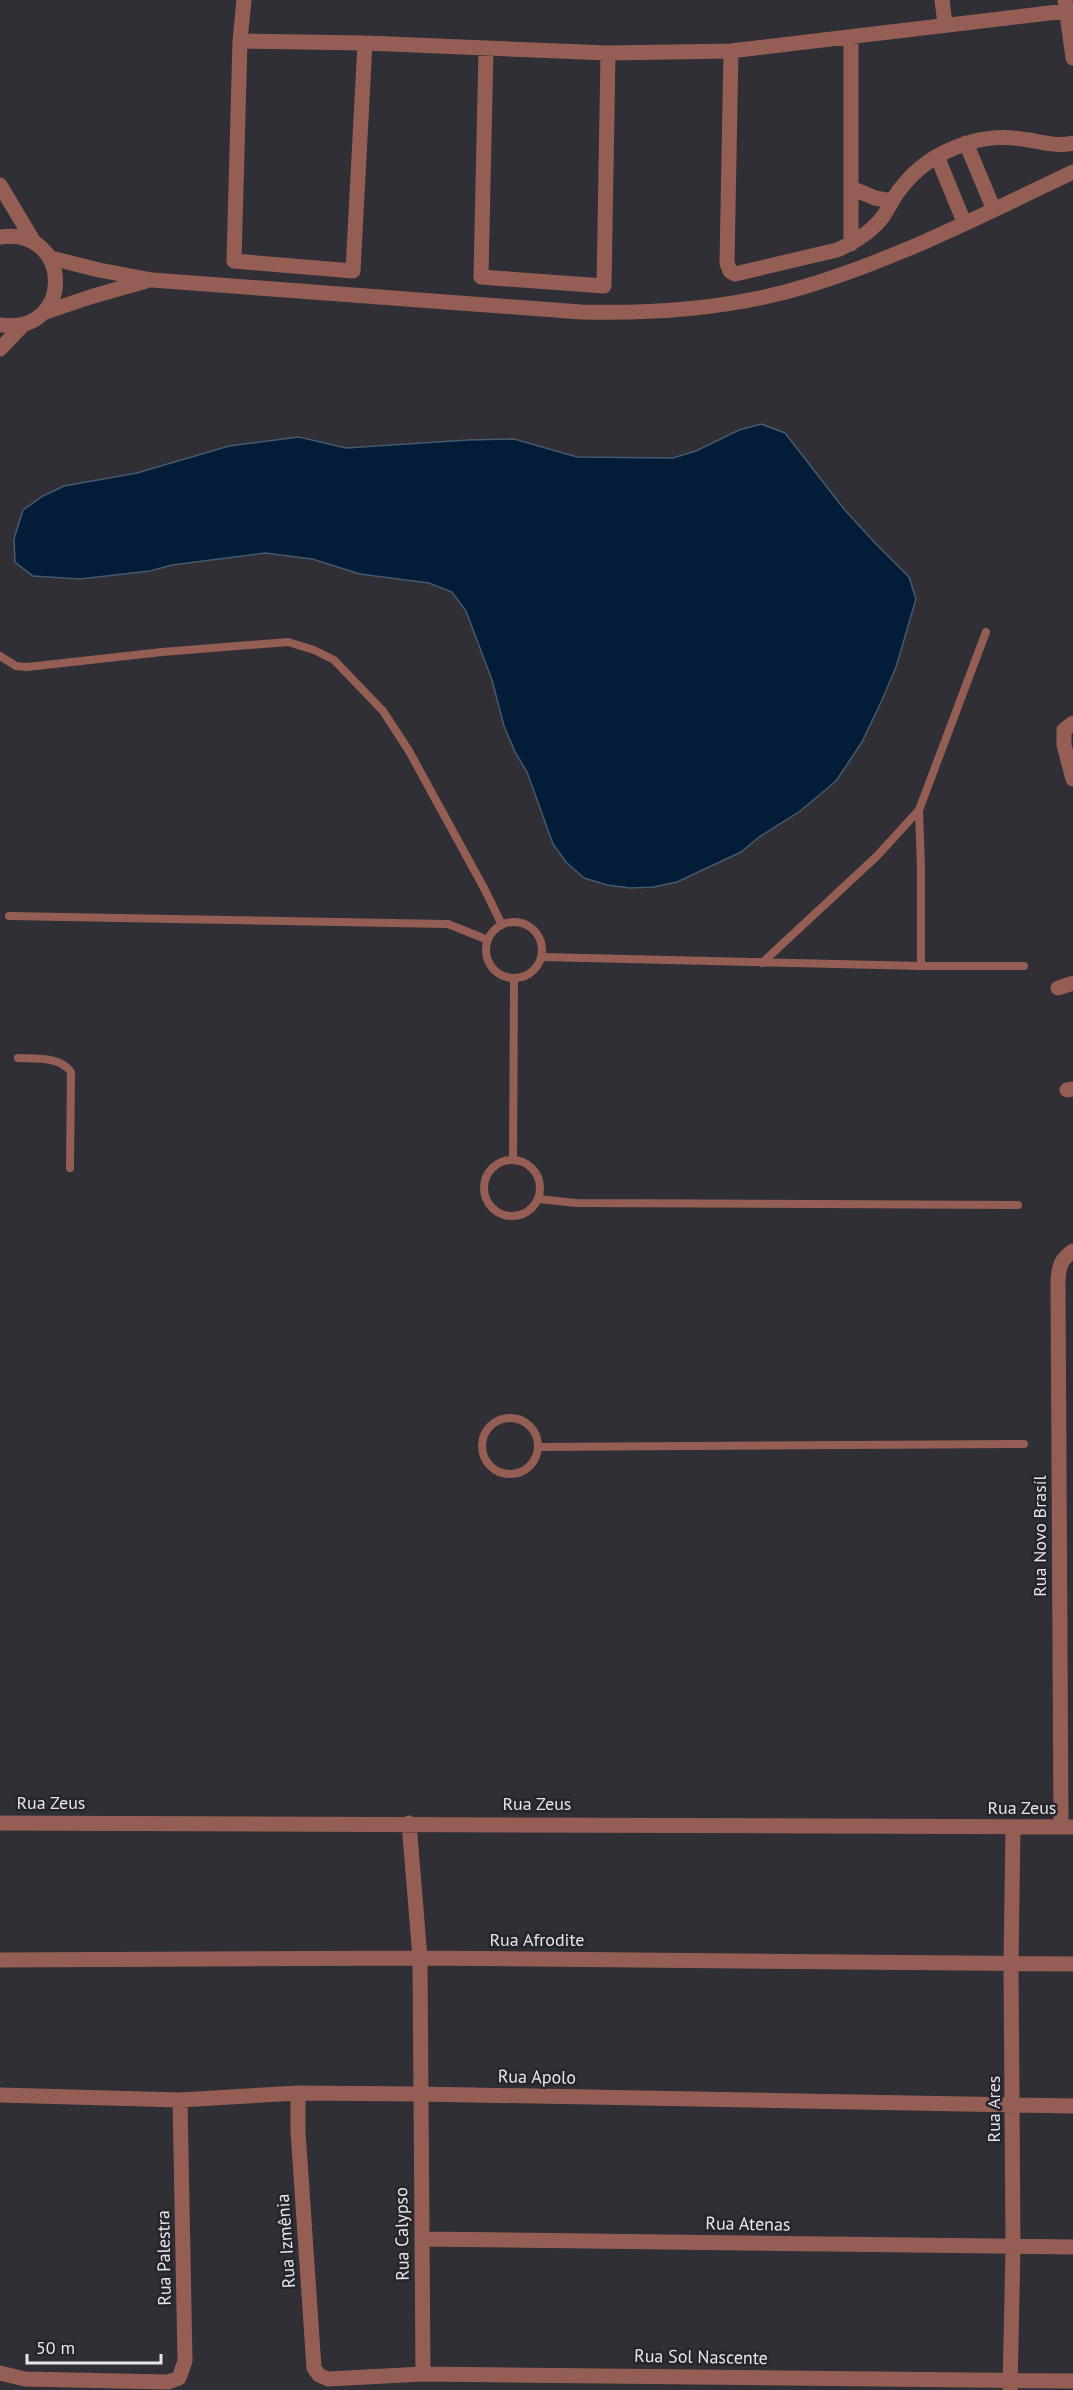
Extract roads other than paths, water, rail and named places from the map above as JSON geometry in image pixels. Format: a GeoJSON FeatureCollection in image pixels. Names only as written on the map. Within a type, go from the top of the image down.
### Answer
{"type":"FeatureCollection","features":[{"type":"Feature","properties":{"kind":"street"},"geometry":{"type":"LineString","coordinates":[[244,0],[240,41],[234,261],[353,271],[365,43]]}},
{"type":"Feature","properties":{"kind":"street"},"geometry":{"type":"LineString","coordinates":[[942,0],[945,24]]}},
{"type":"Feature","properties":{"kind":"street"},"geometry":{"type":"LineString","coordinates":[[240,41],[365,43],[608,53],[731,51],[851,38],[1065,5],[1073,58]]}},
{"type":"Feature","properties":{"kind":"street"},"geometry":{"type":"LineString","coordinates":[[851,38],[851,244]]}},
{"type":"Feature","properties":{"kind":"street"},"geometry":{"type":"LineString","coordinates":[[486,48],[481,277],[604,286],[608,53]]}},
{"type":"Feature","properties":{"kind":"street"},"geometry":{"type":"LineString","coordinates":[[731,51],[727,263],[730,271],[735,274],[837,250],[851,244],[874,226],[912,176],[937,156],[966,143],[1014,138],[1055,146],[1073,143]]}},
{"type":"Feature","properties":{"kind":"street"},"geometry":{"type":"LineString","coordinates":[[966,143],[994,210]]}},
{"type":"Feature","properties":{"kind":"street"},"geometry":{"type":"LineString","coordinates":[[937,156],[964,222]]}},
{"type":"Feature","properties":{"kind":"street"},"geometry":{"type":"LineString","coordinates":[[0,185],[34,242],[51,258],[99,270],[152,280],[581,312],[640,313],[715,306],[805,287],[876,263],[1073,172]]}},
{"type":"Feature","properties":{"kind":"street"},"geometry":{"type":"LineString","coordinates":[[851,188],[875,198],[892,201]]}},
{"type":"Feature","properties":{"kind":"street"},"geometry":{"type":"LineString","coordinates":[[0,237],[11,236],[34,242]]}},
{"type":"Feature","properties":{"kind":"street"},"geometry":{"type":"LineString","coordinates":[[43,314],[50,304],[57,281],[51,258]]}},
{"type":"Feature","properties":{"kind":"street"},"geometry":{"type":"LineString","coordinates":[[0,349],[23,325],[43,314],[90,297],[152,280]]}},
{"type":"Feature","properties":{"kind":"street"},"geometry":{"type":"LineString","coordinates":[[0,325],[11,327],[23,325]]}},
{"type":"Feature","properties":{"kind":"street"},"geometry":{"type":"LineString","coordinates":[[1073,723],[1064,730],[1064,745],[1073,779]]}},
{"type":"Feature","properties":{"kind":"street"},"geometry":{"type":"LineString","coordinates":[[1058,988],[1073,983]]}},
{"type":"Feature","properties":{"kind":"street","name":"Rua Novo Brasíl"},"geometry":{"type":"LineString","coordinates":[[1067,1827],[1058,1280],[1059,1266],[1063,1258],[1073,1251]]}},
{"type":"Feature","properties":{"kind":"street","name":"Rua Zeus"},"geometry":{"type":"LineString","coordinates":[[0,1823],[1067,1827]]}},
{"type":"Feature","properties":{"kind":"street","name":"Rua Calypso"},"geometry":{"type":"LineString","coordinates":[[409,1823],[420,1958],[423,2374]]}},
{"type":"Feature","properties":{"kind":"street","name":"Rua Ares"},"geometry":{"type":"LineString","coordinates":[[1010,2386],[1014,2107],[1011,1963],[1013,1828]]}},
{"type":"Feature","properties":{"kind":"street","name":"Rua Afrodite"},"geometry":{"type":"LineString","coordinates":[[0,1959],[420,1958],[1073,1964]]}},
{"type":"Feature","properties":{"kind":"street","name":"Rua Apolo"},"geometry":{"type":"LineString","coordinates":[[0,2095],[180,2100],[298,2093],[420,2094],[1014,2107],[1073,2106]]}},
{"type":"Feature","properties":{"kind":"street","name":"Rua Izmênia"},"geometry":{"type":"LineString","coordinates":[[298,2093],[298,2131],[314,2368],[319,2375],[328,2379]]}},
{"type":"Feature","properties":{"kind":"street","name":"Rua Palestra"},"geometry":{"type":"LineString","coordinates":[[0,2373],[25,2379],[168,2382],[179,2378],[186,2361],[180,2100]]}},
{"type":"Feature","properties":{"kind":"street","name":"Rua Atenas"},"geometry":{"type":"LineString","coordinates":[[422,2239],[1073,2247]]}},
{"type":"Feature","properties":{"kind":"street","name":"Rua Sol Nascente"},"geometry":{"type":"LineString","coordinates":[[328,2379],[423,2374],[725,2376],[1010,2386],[1073,2381]]}},
{"type":"Feature","properties":{"kind":"lane"},"geometry":{"type":"LineString","coordinates":[[762,963],[878,856],[919,810],[986,632]]}},
{"type":"Feature","properties":{"kind":"lane"},"geometry":{"type":"LineString","coordinates":[[0,656],[16,666],[27,667],[162,651],[288,642],[314,650],[334,660],[383,711],[409,751],[502,925]]}},
{"type":"Feature","properties":{"kind":"lane"},"geometry":{"type":"LineString","coordinates":[[919,810],[921,966]]}},
{"type":"Feature","properties":{"kind":"lane"},"geometry":{"type":"LineString","coordinates":[[9,916],[448,924],[488,940]]}},
{"type":"Feature","properties":{"kind":"lane"},"geometry":{"type":"LineString","coordinates":[[520,922],[535,931],[542,948],[542,957],[531,973],[514,979],[503,977],[488,962],[486,951],[488,940],[491,933],[502,925],[520,922]]}},
{"type":"Feature","properties":{"kind":"lane"},"geometry":{"type":"LineString","coordinates":[[542,957],[921,966],[1024,966]]}},
{"type":"Feature","properties":{"kind":"lane"},"geometry":{"type":"LineString","coordinates":[[513,1160],[514,979]]}},
{"type":"Feature","properties":{"kind":"lane"},"geometry":{"type":"LineString","coordinates":[[18,1058],[53,1060],[63,1064],[71,1072],[70,1168]]}},
{"type":"Feature","properties":{"kind":"lane"},"geometry":{"type":"LineString","coordinates":[[513,1160],[530,1166],[540,1181],[538,1199],[527,1212],[511,1216],[495,1210],[488,1203],[484,1185],[486,1177],[498,1164],[513,1160]]}},
{"type":"Feature","properties":{"kind":"lane"},"geometry":{"type":"LineString","coordinates":[[538,1199],[588,1203],[1018,1205]]}},
{"type":"Feature","properties":{"kind":"lane"},"geometry":{"type":"LineString","coordinates":[[512,1418],[528,1424],[534,1430],[538,1447],[537,1456],[526,1470],[509,1474],[501,1473],[487,1462],[483,1445],[489,1428],[503,1419],[512,1418]]}},
{"type":"Feature","properties":{"kind":"lane"},"geometry":{"type":"LineString","coordinates":[[538,1447],[1024,1444]]}},
{"type":"Feature","properties":{"kind":"water"},"geometry":{"type":"Polygon","coordinates":[[[761,424],[785,433],[844,509],[909,577],[916,599],[896,667],[882,700],[862,742],[836,781],[799,812],[759,837],[741,852],[677,882],[654,887],[630,888],[607,885],[584,878],[566,862],[553,844],[527,772],[504,726],[492,680],[466,611],[452,592],[429,583],[360,574],[312,559],[265,553],[172,565],[150,571],[80,579],[33,576],[15,562],[14,539],[23,510],[43,496],[64,486],[137,473],[229,446],[299,437],[346,448],[514,439],[577,457],[673,458],[696,451],[739,430],[761,424]]]}}]}
